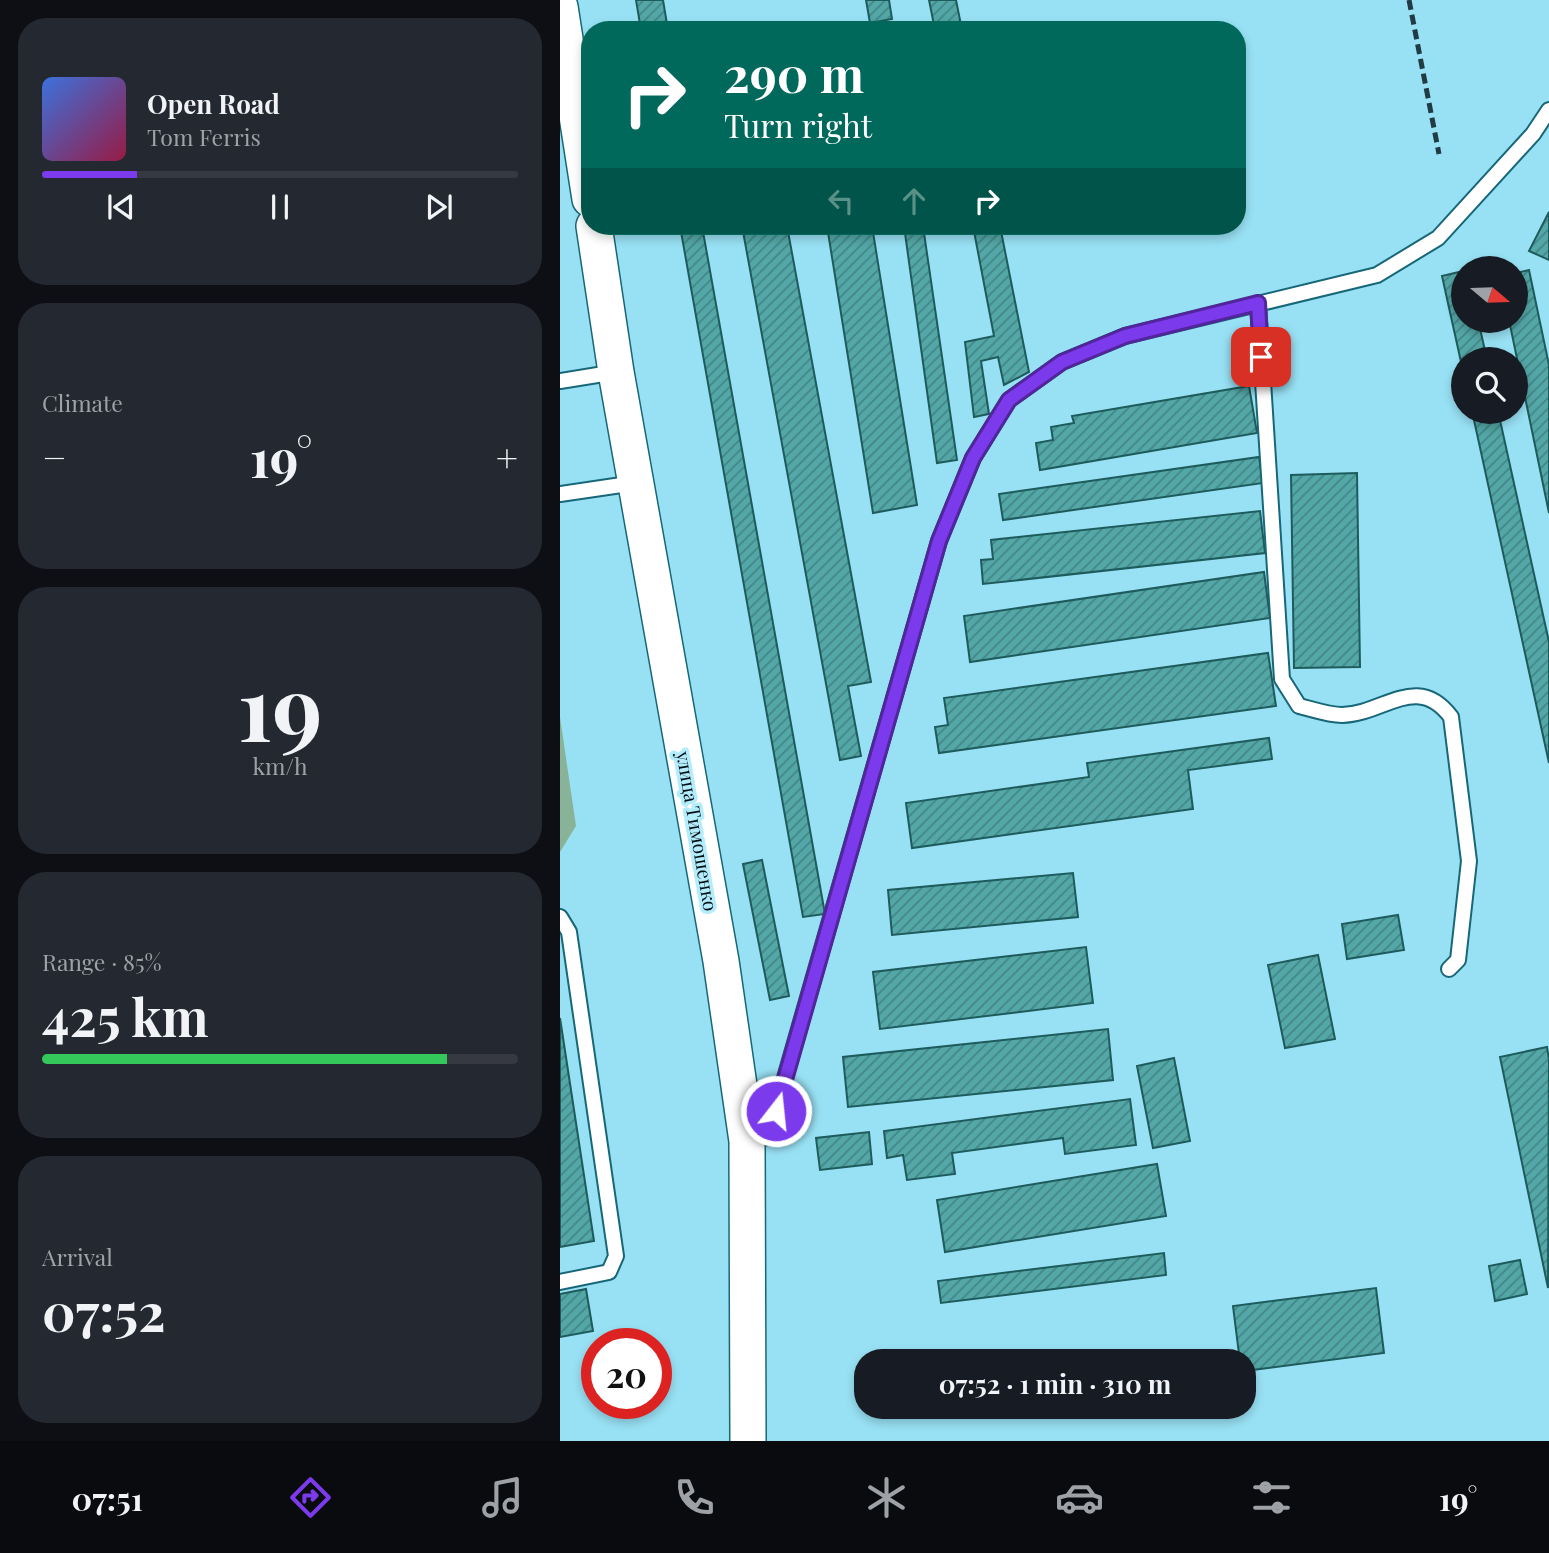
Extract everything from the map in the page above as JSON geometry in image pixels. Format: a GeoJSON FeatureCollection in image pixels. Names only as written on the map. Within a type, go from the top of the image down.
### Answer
{"type":"FeatureCollection","features":[{"type":"Feature","properties":{"kind":"street"},"geometry":{"type":"LineString","coordinates":[[560,7],[581,118]]}},
{"type":"Feature","properties":{"kind":"street","name":"улица Тимошенко"},"geometry":{"type":"LineString","coordinates":[[595,235],[616,372],[721,961],[747,1141],[748,1441]]}},
{"type":"Feature","properties":{"kind":"lane"},"geometry":{"type":"LineString","coordinates":[[747,1141],[768,1137],[939,541],[973,458],[1009,400],[1062,362],[1125,336],[1377,275],[1438,238],[1533,134],[1549,110]]}},
{"type":"Feature","properties":{"kind":"lane"},"geometry":{"type":"LineString","coordinates":[[1258,303],[1282,679],[1299,706],[1342,715],[1418,695],[1439,702],[1451,718],[1469,861],[1458,960],[1449,969]]}},
{"type":"Feature","properties":{"kind":"lane"},"geometry":{"type":"LineString","coordinates":[[560,381],[616,372]]}},
{"type":"Feature","properties":{"kind":"lane"},"geometry":{"type":"LineString","coordinates":[[560,494],[636,482]]}},
{"type":"Feature","properties":{"kind":"lane"},"geometry":{"type":"LineString","coordinates":[[560,917],[569,932],[616,1256],[609,1272],[560,1282]]}},
{"type":"Feature","properties":{"kind":"green space"},"geometry":{"type":"Polygon","coordinates":[[[560,717],[576,826],[560,852],[560,717]]]}},
{"type":"Feature","properties":{"kind":"building"},"geometry":{"type":"Polygon","coordinates":[[[636,0],[663,0],[666,21],[640,21],[636,0]]]}},
{"type":"Feature","properties":{"kind":"building"},"geometry":{"type":"Polygon","coordinates":[[[866,0],[889,0],[892,19],[870,21],[866,0]]]}},
{"type":"Feature","properties":{"kind":"building"},"geometry":{"type":"Polygon","coordinates":[[[929,0],[956,0],[960,21],[933,21],[929,0]]]}},
{"type":"Feature","properties":{"kind":"building"},"geometry":{"type":"Polygon","coordinates":[[[1549,212],[1549,260],[1529,251],[1549,212]]]}},
{"type":"Feature","properties":{"kind":"building"},"geometry":{"type":"Polygon","coordinates":[[[682,235],[704,235],[825,914],[803,917],[682,235]]]}},
{"type":"Feature","properties":{"kind":"building"},"geometry":{"type":"Polygon","coordinates":[[[744,235],[789,235],[871,682],[848,686],[861,756],[840,760],[744,235]]]}},
{"type":"Feature","properties":{"kind":"building"},"geometry":{"type":"Polygon","coordinates":[[[828,235],[873,235],[917,505],[873,513],[828,235]]]}},
{"type":"Feature","properties":{"kind":"building"},"geometry":{"type":"Polygon","coordinates":[[[905,235],[924,235],[957,460],[937,463],[905,235]]]}},
{"type":"Feature","properties":{"kind":"building"},"geometry":{"type":"Polygon","coordinates":[[[975,235],[1002,235],[1029,372],[1004,385],[998,357],[981,361],[989,414],[974,417],[965,342],[994,336],[975,235]]]}},
{"type":"Feature","properties":{"kind":"building"},"geometry":{"type":"Polygon","coordinates":[[[1528,270],[1549,365],[1549,513],[1528,412],[1528,347],[1515,347],[1512,333],[1528,333],[1528,270]]]}},
{"type":"Feature","properties":{"kind":"building"},"geometry":{"type":"Polygon","coordinates":[[[1451,274],[1451,317],[1442,276],[1451,274]]]}},
{"type":"Feature","properties":{"kind":"building"},"geometry":{"type":"Polygon","coordinates":[[[1455,333],[1481,333],[1484,347],[1458,347],[1455,333]]]}},
{"type":"Feature","properties":{"kind":"building"},"geometry":{"type":"Polygon","coordinates":[[[1249,386],[1257,433],[1040,470],[1036,443],[1053,440],[1051,427],[1074,423],[1072,416],[1249,386]]]}},
{"type":"Feature","properties":{"kind":"building"},"geometry":{"type":"Polygon","coordinates":[[[1475,424],[1501,424],[1549,642],[1549,763],[1475,424]]]}},
{"type":"Feature","properties":{"kind":"building"},"geometry":{"type":"Polygon","coordinates":[[[1259,457],[1263,483],[1003,520],[999,494],[1259,457]]]}},
{"type":"Feature","properties":{"kind":"building"},"geometry":{"type":"Polygon","coordinates":[[[1357,473],[1360,667],[1294,668],[1291,475],[1357,473]]]}},
{"type":"Feature","properties":{"kind":"building"},"geometry":{"type":"Polygon","coordinates":[[[1260,511],[1265,553],[983,584],[981,560],[993,559],[991,540],[1260,511]]]}},
{"type":"Feature","properties":{"kind":"building"},"geometry":{"type":"Polygon","coordinates":[[[1264,572],[1270,618],[970,662],[964,616],[1264,572]]]}},
{"type":"Feature","properties":{"kind":"building"},"geometry":{"type":"Polygon","coordinates":[[[1268,653],[1276,706],[939,753],[935,727],[948,725],[944,698],[1268,653]]]}},
{"type":"Feature","properties":{"kind":"building"},"geometry":{"type":"Polygon","coordinates":[[[1269,738],[1272,759],[1188,770],[1193,809],[912,848],[906,803],[1089,777],[1087,763],[1269,738]]]}},
{"type":"Feature","properties":{"kind":"building"},"geometry":{"type":"Polygon","coordinates":[[[762,860],[789,996],[770,1000],[743,864],[762,860]]]}},
{"type":"Feature","properties":{"kind":"building"},"geometry":{"type":"Polygon","coordinates":[[[1073,873],[1078,917],[892,935],[888,890],[1073,873]]]}},
{"type":"Feature","properties":{"kind":"building"},"geometry":{"type":"Polygon","coordinates":[[[1398,915],[1404,950],[1347,959],[1342,924],[1398,915]]]}},
{"type":"Feature","properties":{"kind":"building"},"geometry":{"type":"Polygon","coordinates":[[[1086,947],[1093,1003],[880,1029],[873,972],[1086,947]]]}},
{"type":"Feature","properties":{"kind":"building"},"geometry":{"type":"Polygon","coordinates":[[[1318,955],[1335,1039],[1285,1048],[1268,965],[1318,955]]]}},
{"type":"Feature","properties":{"kind":"building"},"geometry":{"type":"Polygon","coordinates":[[[560,1018],[594,1241],[560,1247],[560,1018]]]}},
{"type":"Feature","properties":{"kind":"building"},"geometry":{"type":"Polygon","coordinates":[[[1108,1029],[1113,1080],[848,1107],[843,1057],[1108,1029]]]}},
{"type":"Feature","properties":{"kind":"building"},"geometry":{"type":"Polygon","coordinates":[[[1547,1047],[1549,1059],[1548,1288],[1500,1057],[1547,1047]]]}},
{"type":"Feature","properties":{"kind":"building"},"geometry":{"type":"Polygon","coordinates":[[[1174,1058],[1190,1141],[1153,1148],[1137,1066],[1174,1058]]]}},
{"type":"Feature","properties":{"kind":"building"},"geometry":{"type":"Polygon","coordinates":[[[1130,1099],[1136,1145],[1065,1154],[1063,1138],[952,1153],[955,1174],[907,1180],[903,1155],[887,1158],[884,1131],[1130,1099]]]}},
{"type":"Feature","properties":{"kind":"building"},"geometry":{"type":"Polygon","coordinates":[[[869,1132],[872,1164],[820,1170],[816,1138],[869,1132]]]}},
{"type":"Feature","properties":{"kind":"building"},"geometry":{"type":"Polygon","coordinates":[[[1157,1164],[1166,1216],[945,1252],[937,1200],[1157,1164]]]}},
{"type":"Feature","properties":{"kind":"building"},"geometry":{"type":"Polygon","coordinates":[[[1164,1253],[1166,1275],[941,1303],[938,1281],[1164,1253]]]}},
{"type":"Feature","properties":{"kind":"building"},"geometry":{"type":"Polygon","coordinates":[[[1520,1260],[1527,1294],[1495,1301],[1489,1266],[1520,1260]]]}},
{"type":"Feature","properties":{"kind":"building"},"geometry":{"type":"Polygon","coordinates":[[[1376,1288],[1384,1353],[1256,1369],[1256,1349],[1238,1349],[1233,1306],[1376,1288]]]}},
{"type":"Feature","properties":{"kind":"building"},"geometry":{"type":"Polygon","coordinates":[[[586,1289],[592,1328],[581,1328],[581,1333],[560,1337],[560,1294],[586,1289]]]}},
{"type":"Feature","properties":{"kind":"railway"},"geometry":{"type":"LineString","coordinates":[[1409,0],[1439,154]]}},
{"type":"Feature","properties":{"kind":"route"},"geometry":{"type":"LineString","coordinates":[[776,1111],[939,541],[973,458],[1009,400],[1062,362],[1125,336],[1258,303],[1261,357]]}}]}
